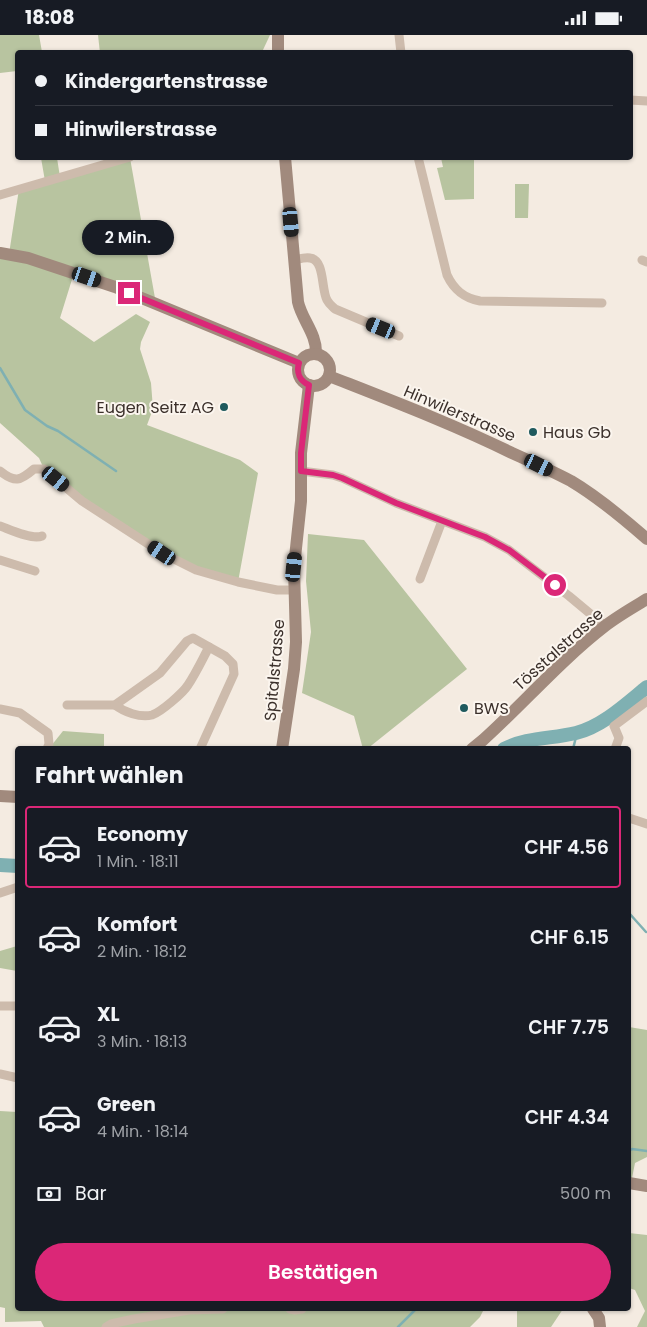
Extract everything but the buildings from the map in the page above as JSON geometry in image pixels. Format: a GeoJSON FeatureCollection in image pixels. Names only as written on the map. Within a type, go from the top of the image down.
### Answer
{"type":"FeatureCollection","features":[{"type":"Feature","properties":{"kind":"main road"},"geometry":{"type":"LineString","coordinates":[[278,35],[278,50]]}},
{"type":"Feature","properties":{"kind":"main road"},"geometry":{"type":"LineString","coordinates":[[285,160],[300,311],[316,342],[316,354]]}},
{"type":"Feature","properties":{"kind":"main road"},"geometry":{"type":"LineString","coordinates":[[0,253],[28,258],[115,287],[299,363]]}},
{"type":"Feature","properties":{"kind":"main road"},"geometry":{"type":"LineString","coordinates":[[316,354],[327,360],[330,368],[329,376],[323,383],[314,386],[302,380],[299,376],[298,367],[306,355],[316,354]]}},
{"type":"Feature","properties":{"kind":"main road","name":"Hinwilerstrasse"},"geometry":{"type":"LineString","coordinates":[[329,376],[482,438],[572,482],[624,519],[647,539]]}},
{"type":"Feature","properties":{"kind":"main road","name":"Spitalstrasse"},"geometry":{"type":"LineString","coordinates":[[282,746],[295,660],[294,567],[301,501],[301,453],[309,385]]}},
{"type":"Feature","properties":{"kind":"main road","name":"Tösstalstrasse"},"geometry":{"type":"LineString","coordinates":[[475,746],[565,661],[605,626],[626,611],[647,600]]}},
{"type":"Feature","properties":{"kind":"main road"},"geometry":{"type":"LineString","coordinates":[[0,796],[15,797]]}},
{"type":"Feature","properties":{"kind":"main road"},"geometry":{"type":"LineString","coordinates":[[631,1183],[647,1185]]}},
{"type":"Feature","properties":{"kind":"main road"},"geometry":{"type":"LineString","coordinates":[[594,1311],[599,1318],[600,1327]]}},
{"type":"Feature","properties":{"kind":"street"},"geometry":{"type":"LineString","coordinates":[[399,35],[401,50]]}},
{"type":"Feature","properties":{"kind":"street"},"geometry":{"type":"LineString","coordinates":[[633,99],[647,101]]}},
{"type":"Feature","properties":{"kind":"street"},"geometry":{"type":"LineString","coordinates":[[0,195],[120,160]]}},
{"type":"Feature","properties":{"kind":"street"},"geometry":{"type":"LineString","coordinates":[[419,160],[446,270],[450,281],[458,291],[468,298],[480,301],[602,303]]}},
{"type":"Feature","properties":{"kind":"street"},"geometry":{"type":"LineString","coordinates":[[294,260],[311,258],[318,262],[326,300],[335,309],[399,336]]}},
{"type":"Feature","properties":{"kind":"street"},"geometry":{"type":"LineString","coordinates":[[0,471],[14,480],[20,479],[34,469],[44,469],[82,501],[162,553],[196,570],[238,582],[277,590],[294,590]]}},
{"type":"Feature","properties":{"kind":"street"},"geometry":{"type":"LineString","coordinates":[[301,471],[342,478],[396,503],[485,537],[509,550],[605,626]]}},
{"type":"Feature","properties":{"kind":"street"},"geometry":{"type":"LineString","coordinates":[[420,579],[442,521]]}},
{"type":"Feature","properties":{"kind":"street"},"geometry":{"type":"LineString","coordinates":[[0,526],[38,538],[42,536]]}},
{"type":"Feature","properties":{"kind":"street"},"geometry":{"type":"LineString","coordinates":[[0,561],[35,571]]}},
{"type":"Feature","properties":{"kind":"street"},"geometry":{"type":"LineString","coordinates":[[115,705],[160,673],[187,641],[193,638],[225,656],[233,664],[234,674],[201,746]]}},
{"type":"Feature","properties":{"kind":"street"},"geometry":{"type":"LineString","coordinates":[[67,705],[115,705],[129,713],[152,715],[180,695],[188,686],[209,647]]}},
{"type":"Feature","properties":{"kind":"street"},"geometry":{"type":"LineString","coordinates":[[616,746],[619,738],[614,726],[647,701]]}},
{"type":"Feature","properties":{"kind":"street"},"geometry":{"type":"LineString","coordinates":[[0,709],[20,713],[48,733],[48,746]]}},
{"type":"Feature","properties":{"kind":"street"},"geometry":{"type":"LineString","coordinates":[[631,819],[647,823]]}},
{"type":"Feature","properties":{"kind":"street"},"geometry":{"type":"LineString","coordinates":[[0,893],[15,888]]}},
{"type":"Feature","properties":{"kind":"street"},"geometry":{"type":"LineString","coordinates":[[0,1006],[15,1007]]}},
{"type":"Feature","properties":{"kind":"street"},"geometry":{"type":"LineString","coordinates":[[0,1074],[15,1077]]}},
{"type":"Feature","properties":{"kind":"street"},"geometry":{"type":"LineString","coordinates":[[106,1327],[111,1324],[134,1319],[194,1311]]}},
{"type":"Feature","properties":{"kind":"green space"},"geometry":{"type":"Polygon","coordinates":[[[0,35],[39,35],[42,50],[15,50],[15,71],[0,73],[0,35]]]}},
{"type":"Feature","properties":{"kind":"green space"},"geometry":{"type":"Polygon","coordinates":[[[98,35],[270,35],[263,50],[100,50],[98,35]]]}},
{"type":"Feature","properties":{"kind":"green space"},"geometry":{"type":"Polygon","coordinates":[[[41,160],[57,160],[60,177],[123,160],[130,160],[155,298],[74,273],[60,318],[94,342],[136,314],[150,322],[140,349],[151,383],[153,409],[147,425],[240,460],[258,473],[238,582],[162,554],[44,469],[39,458],[0,423],[0,253],[9,254],[19,189],[45,181],[41,160]]]}},
{"type":"Feature","properties":{"kind":"green space"},"geometry":{"type":"Polygon","coordinates":[[[441,160],[474,160],[474,199],[445,200],[437,168],[443,167],[441,160]]]}},
{"type":"Feature","properties":{"kind":"green space"},"geometry":{"type":"Polygon","coordinates":[[[515,184],[529,184],[528,218],[515,218],[515,184]]]}},
{"type":"Feature","properties":{"kind":"green space"},"geometry":{"type":"Polygon","coordinates":[[[308,534],[364,540],[467,669],[371,746],[362,746],[354,716],[302,693],[311,632],[306,581],[308,534]]]}},
{"type":"Feature","properties":{"kind":"green space"},"geometry":{"type":"Polygon","coordinates":[[[63,731],[104,734],[104,746],[51,746],[63,731]]]}},
{"type":"Feature","properties":{"kind":"green space"},"geometry":{"type":"Polygon","coordinates":[[[15,947],[15,971],[0,968],[0,951],[15,947]]]}},
{"type":"Feature","properties":{"kind":"green space"},"geometry":{"type":"Polygon","coordinates":[[[631,1027],[647,1030],[647,1157],[635,1163],[631,1183],[631,1027]]]}},
{"type":"Feature","properties":{"kind":"green space"},"geometry":{"type":"Polygon","coordinates":[[[0,1111],[15,1112],[15,1311],[483,1311],[470,1327],[44,1327],[41,1321],[5,1322],[5,1308],[0,1307],[0,1111]]]}},
{"type":"Feature","properties":{"kind":"green space"},"geometry":{"type":"Polygon","coordinates":[[[631,1233],[647,1235],[647,1327],[637,1327],[645,1311],[635,1290],[631,1289],[631,1233]]]}},
{"type":"Feature","properties":{"kind":"green space"},"geometry":{"type":"Polygon","coordinates":[[[517,1311],[562,1311],[551,1327],[517,1327],[517,1311]]]}},
{"type":"Feature","properties":{"kind":"waterway"},"geometry":{"type":"LineString","coordinates":[[0,368],[25,410],[116,471]]}},
{"type":"Feature","properties":{"kind":"waterway"},"geometry":{"type":"LineString","coordinates":[[511,746],[521,742],[586,730],[614,714],[647,687]]}},
{"type":"Feature","properties":{"kind":"waterway"},"geometry":{"type":"LineString","coordinates":[[574,746],[577,733]]}},
{"type":"Feature","properties":{"kind":"waterway"},"geometry":{"type":"LineString","coordinates":[[0,865],[15,866]]}},
{"type":"Feature","properties":{"kind":"waterway"},"geometry":{"type":"LineString","coordinates":[[631,915],[646,932]]}},
{"type":"Feature","properties":{"kind":"waterway"},"geometry":{"type":"LineString","coordinates":[[631,1150],[647,1151]]}},
{"type":"Feature","properties":{"kind":"waterway"},"geometry":{"type":"LineString","coordinates":[[398,1327],[414,1311]]}},
{"type":"Feature","properties":{"kind":"place","name":"Eugen Seitz AG"},"geometry":{"type":"Point","coordinates":[224,407]}},
{"type":"Feature","properties":{"kind":"place","name":"Haus Gb"},"geometry":{"type":"Point","coordinates":[533,432]}},
{"type":"Feature","properties":{"kind":"place","name":"BWS"},"geometry":{"type":"Point","coordinates":[464,708]}},
{"type":"Feature","properties":{"kind":"route"},"geometry":{"type":"LineString","coordinates":[[129,293],[299,363],[299,376],[309,385],[301,453],[301,471],[342,478],[396,503],[485,537],[509,550],[555,585]]}}]}
